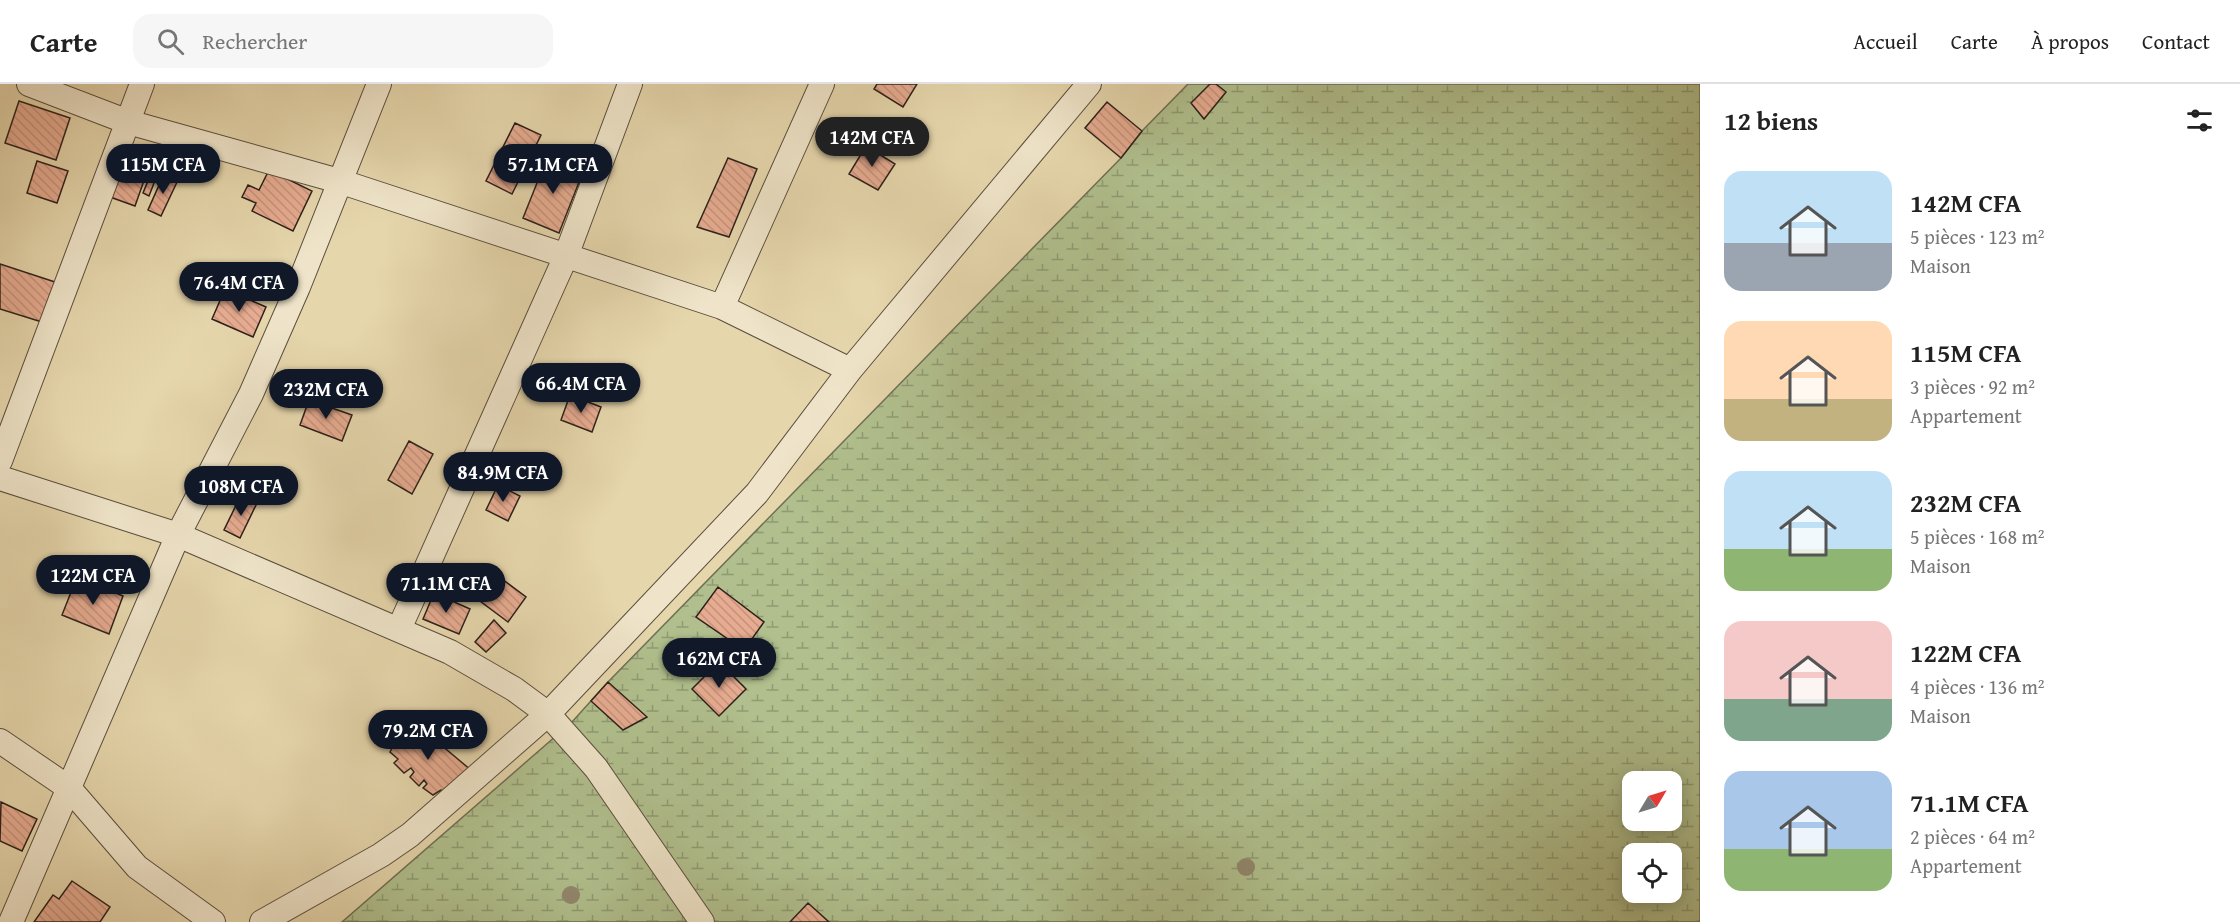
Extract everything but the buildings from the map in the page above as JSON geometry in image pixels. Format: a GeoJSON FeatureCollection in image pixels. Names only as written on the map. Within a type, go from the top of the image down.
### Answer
{"type":"FeatureCollection","features":[{"type":"Feature","properties":{"kind":"street"},"geometry":{"type":"LineString","coordinates":[[29,84],[128,122],[339,181],[722,307],[850,370]]}},
{"type":"Feature","properties":{"kind":"street"},"geometry":{"type":"LineString","coordinates":[[0,461],[142,84]]}},
{"type":"Feature","properties":{"kind":"street"},"geometry":{"type":"LineString","coordinates":[[11,922],[178,536],[251,394],[298,287],[379,84]]}},
{"type":"Feature","properties":{"kind":"street"},"geometry":{"type":"LineString","coordinates":[[399,629],[566,256],[630,84]]}},
{"type":"Feature","properties":{"kind":"street"},"geometry":{"type":"LineString","coordinates":[[722,307],[822,84]]}},
{"type":"Feature","properties":{"kind":"street"},"geometry":{"type":"LineString","coordinates":[[262,922],[381,855],[410,835],[548,714],[757,493],[850,370],[1089,84]]}},
{"type":"Feature","properties":{"kind":"street"},"geometry":{"type":"LineString","coordinates":[[0,478],[178,536],[450,652],[514,689],[548,714],[596,768],[702,922]]}},
{"type":"Feature","properties":{"kind":"street"},"geometry":{"type":"LineString","coordinates":[[0,741],[69,788],[137,867],[213,922]]}},
{"type":"Feature","properties":{"kind":"green space"},"geometry":{"type":"Polygon","coordinates":[[[1188,84],[1700,84],[1700,922],[342,922],[572,722],[608,682],[1121,158],[1142,131],[1188,84]]]}}]}
